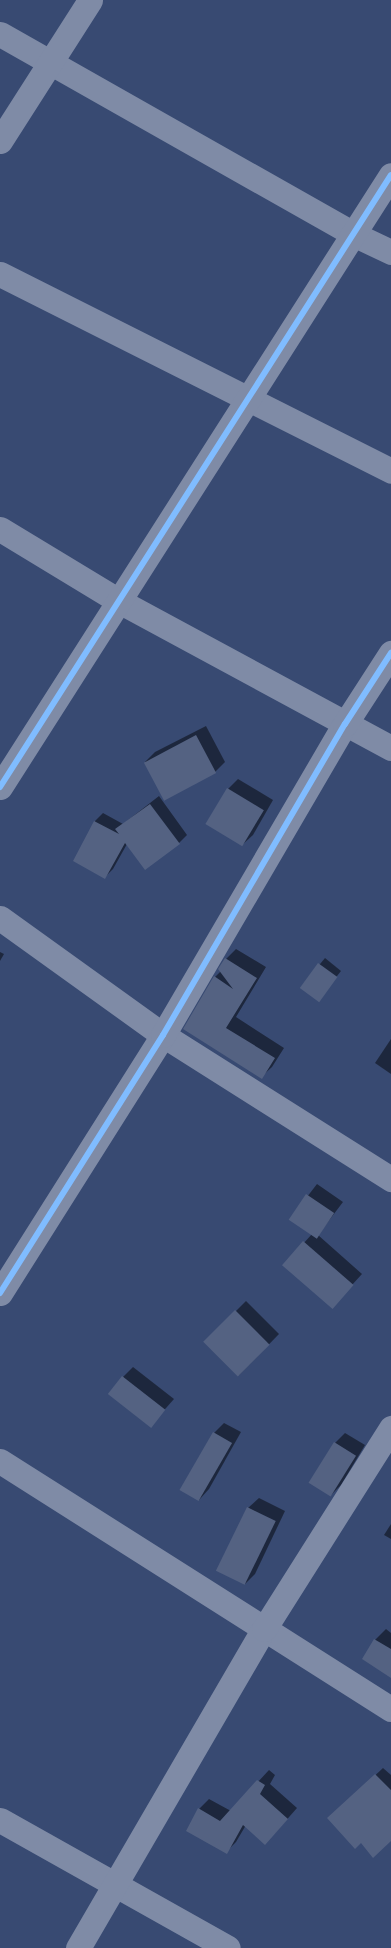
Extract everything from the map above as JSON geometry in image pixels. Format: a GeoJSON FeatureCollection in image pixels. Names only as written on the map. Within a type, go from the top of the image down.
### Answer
{"type":"FeatureCollection","features":[{"type":"Feature","properties":{"kind":"street"},"geometry":{"type":"LineString","coordinates":[[0,141],[90,0]]}},
{"type":"Feature","properties":{"kind":"street"},"geometry":{"type":"LineString","coordinates":[[0,34],[353,234],[391,252]]}},
{"type":"Feature","properties":{"kind":"street"},"geometry":{"type":"LineString","coordinates":[[0,787],[118,601],[249,401],[391,176]]}},
{"type":"Feature","properties":{"kind":"street"},"geometry":{"type":"LineString","coordinates":[[0,274],[391,471]]}},
{"type":"Feature","properties":{"kind":"street"},"geometry":{"type":"LineString","coordinates":[[0,529],[118,601],[391,748]]}},
{"type":"Feature","properties":{"kind":"street"},"geometry":{"type":"LineString","coordinates":[[0,1293],[163,1035],[345,724],[391,653]]}},
{"type":"Feature","properties":{"kind":"street"},"geometry":{"type":"LineString","coordinates":[[0,918],[163,1035],[391,1179]]}},
{"type":"Feature","properties":{"kind":"street"},"geometry":{"type":"LineString","coordinates":[[78,1948],[264,1629],[391,1428]]}},
{"type":"Feature","properties":{"kind":"street"},"geometry":{"type":"LineString","coordinates":[[0,1461],[391,1709]]}},
{"type":"Feature","properties":{"kind":"street"},"geometry":{"type":"LineString","coordinates":[[0,1820],[228,1948]]}},
{"type":"Feature","properties":{"kind":"building"},"geometry":{"type":"Polygon","coordinates":[[[196,735],[216,773],[164,801],[144,763],[196,735]]]}},
{"type":"Feature","properties":{"kind":"building"},"geometry":{"type":"Polygon","coordinates":[[[227,788],[264,810],[242,846],[205,824],[227,788]]]}},
{"type":"Feature","properties":{"kind":"building"},"geometry":{"type":"Polygon","coordinates":[[[150,804],[180,844],[145,870],[125,843],[105,879],[73,861],[94,821],[119,834],[115,829],[150,804]]]}},
{"type":"Feature","properties":{"kind":"building"},"geometry":{"type":"Polygon","coordinates":[[[225,958],[257,978],[226,1028],[275,1058],[262,1079],[183,1029],[214,976],[233,989],[218,969],[225,958]]]}},
{"type":"Feature","properties":{"kind":"building"},"geometry":{"type":"Polygon","coordinates":[[[318,963],[337,977],[319,1002],[300,988],[318,963]]]}},
{"type":"Feature","properties":{"kind":"building"},"geometry":{"type":"Polygon","coordinates":[[[306,1194],[334,1213],[317,1239],[289,1220],[306,1194]]]}},
{"type":"Feature","properties":{"kind":"building"},"geometry":{"type":"Polygon","coordinates":[[[303,1241],[354,1285],[333,1309],[282,1265],[303,1241]]]}},
{"type":"Feature","properties":{"kind":"building"},"geometry":{"type":"Polygon","coordinates":[[[235,1310],[270,1345],[238,1376],[203,1342],[235,1310]]]}},
{"type":"Feature","properties":{"kind":"building"},"geometry":{"type":"Polygon","coordinates":[[[122,1376],[165,1410],[151,1428],[108,1394],[122,1376]]]}},
{"type":"Feature","properties":{"kind":"building"},"geometry":{"type":"Polygon","coordinates":[[[213,1432],[232,1443],[199,1501],[180,1490],[213,1432]]]}},
{"type":"Feature","properties":{"kind":"building"},"geometry":{"type":"Polygon","coordinates":[[[334,1442],[356,1456],[331,1496],[309,1483],[334,1442]]]}},
{"type":"Feature","properties":{"kind":"building"},"geometry":{"type":"Polygon","coordinates":[[[247,1507],[276,1521],[245,1585],[216,1571],[247,1507]]]}},
{"type":"Feature","properties":{"kind":"building"},"geometry":{"type":"Polygon","coordinates":[[[374,1639],[391,1649],[391,1678],[362,1659],[374,1639]]]}},
{"type":"Feature","properties":{"kind":"building"},"geometry":{"type":"Polygon","coordinates":[[[375,1774],[391,1790],[391,1841],[373,1858],[361,1843],[355,1849],[327,1818],[375,1774]]]}},
{"type":"Feature","properties":{"kind":"building"},"geometry":{"type":"Polygon","coordinates":[[[257,1780],[265,1785],[260,1794],[288,1819],[265,1845],[243,1825],[227,1854],[186,1831],[198,1808],[220,1821],[257,1780]]]}},
{"type":"Feature","properties":{"kind":"cycle path"},"geometry":{"type":"LineString","coordinates":[[0,787],[391,175]]}},
{"type":"Feature","properties":{"kind":"cycle path"},"geometry":{"type":"LineString","coordinates":[[0,1293],[163,1035],[345,724],[391,653]]}}]}
